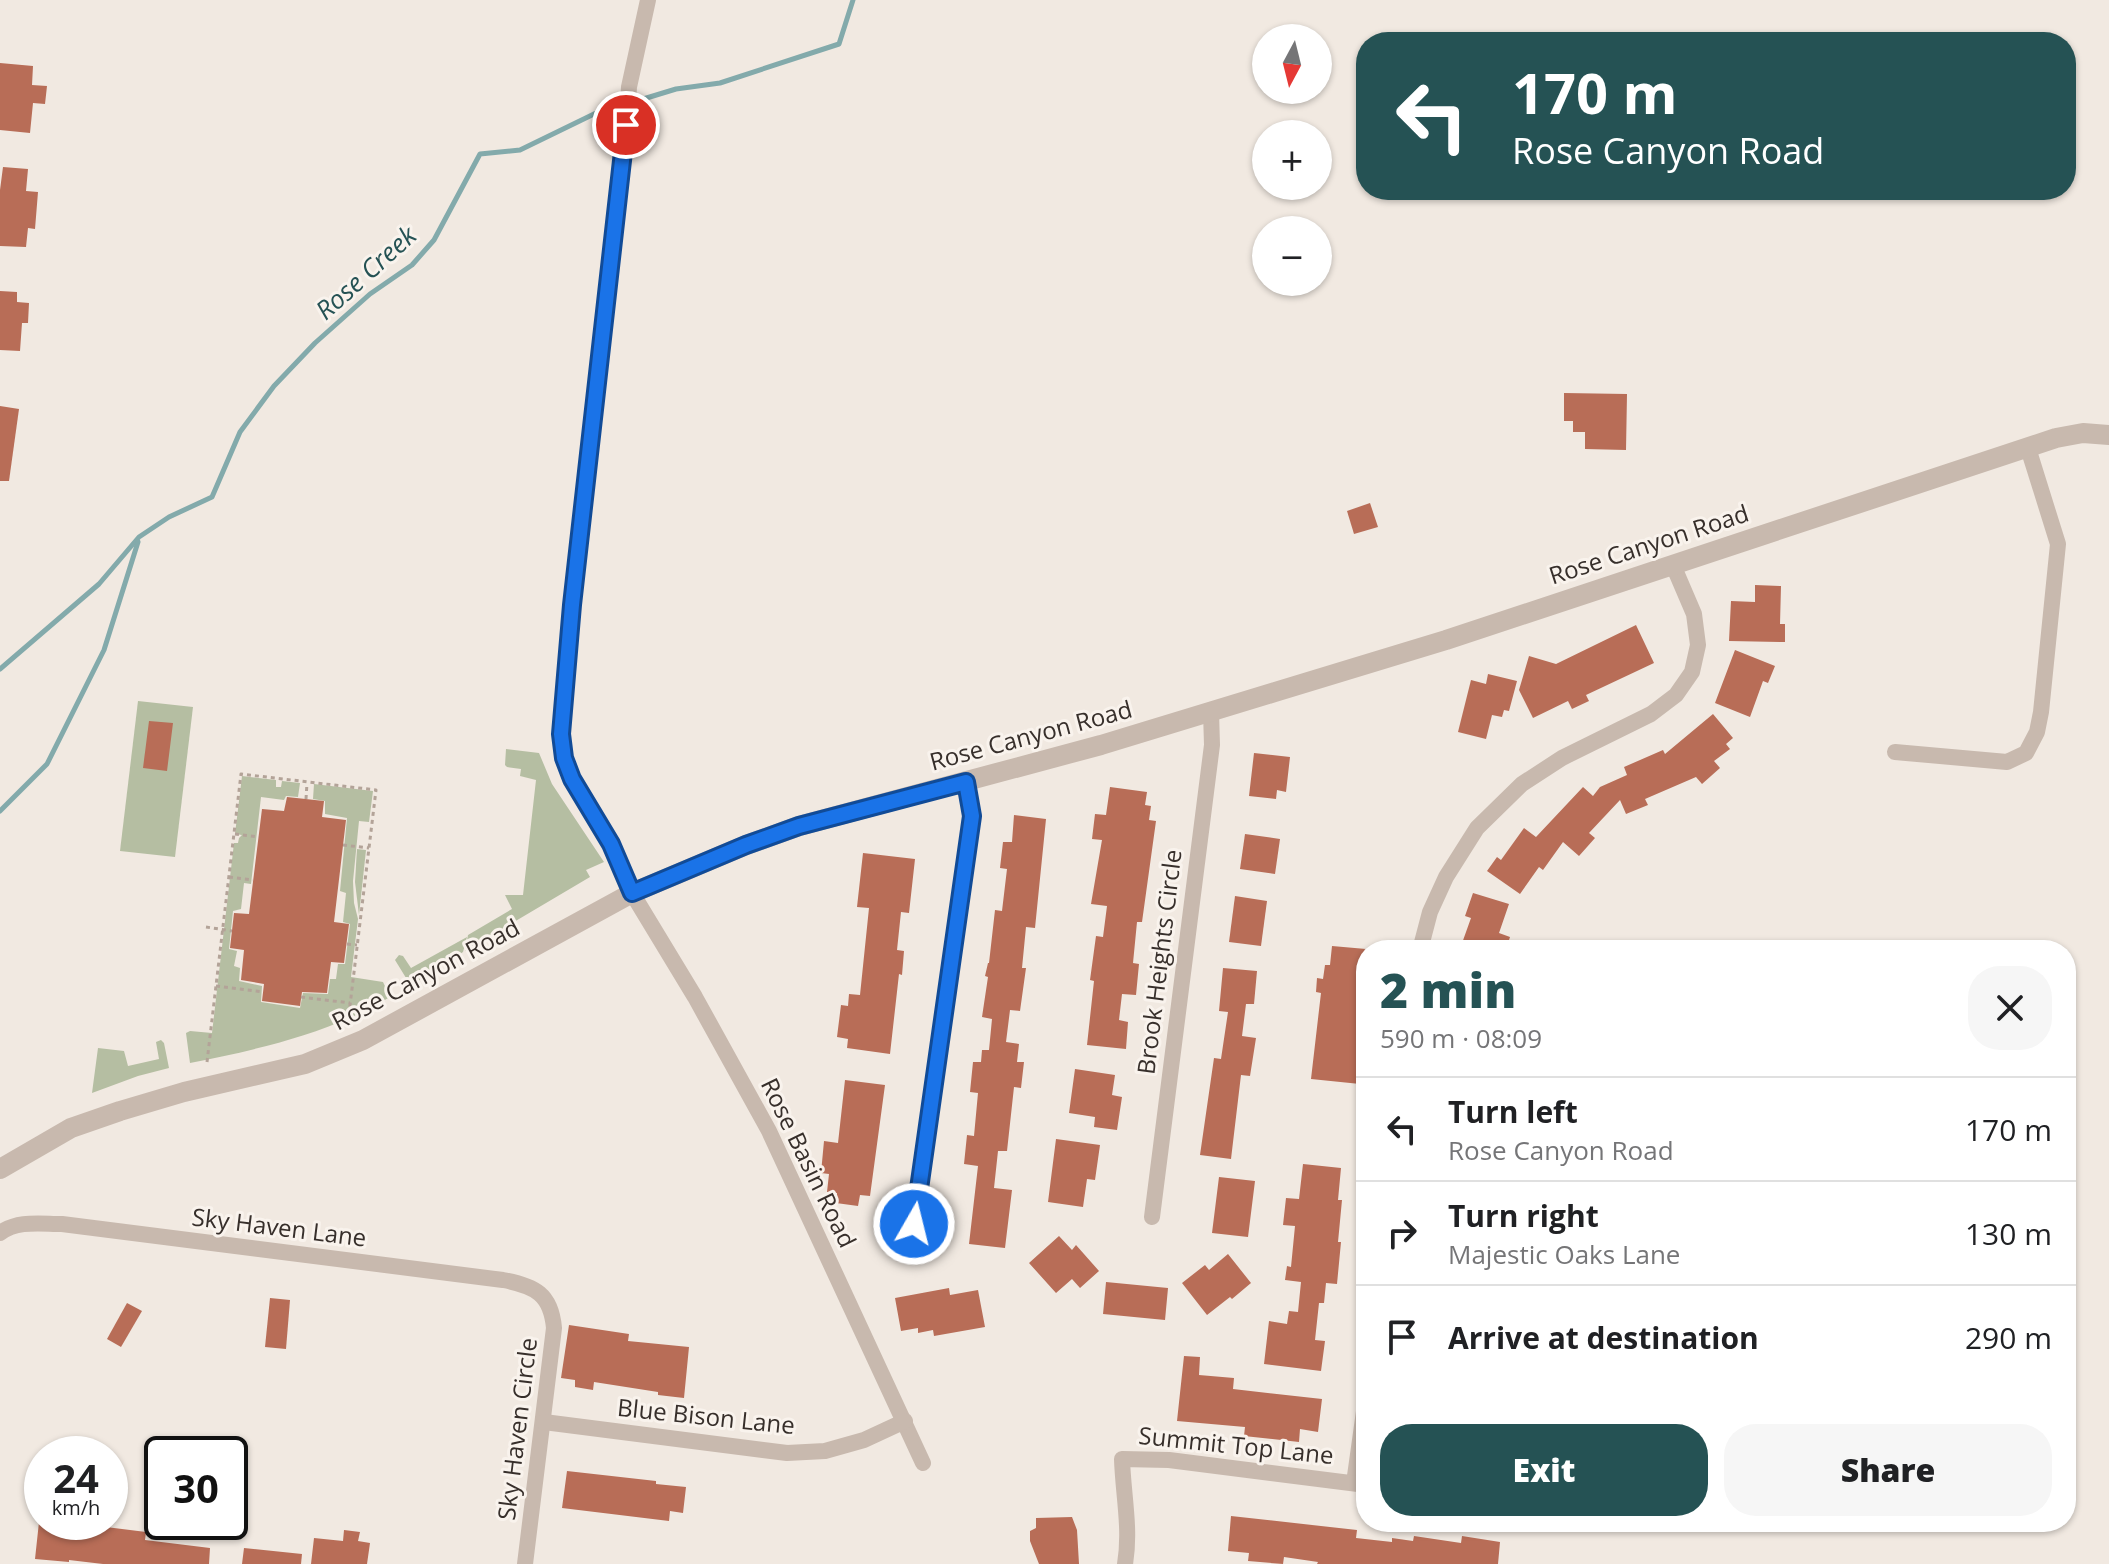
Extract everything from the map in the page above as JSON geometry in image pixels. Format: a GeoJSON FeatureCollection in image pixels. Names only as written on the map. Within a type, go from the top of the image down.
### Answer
{"type":"FeatureCollection","features":[{"type":"Feature","properties":{"kind":"street","name":"Rose Basin Road"},"geometry":{"type":"LineString","coordinates":[[648,0],[629,87],[572,605],[561,734],[564,758],[572,779],[611,844],[632,893],[695,997],[769,1131],[923,1463]]}},
{"type":"Feature","properties":{"kind":"street","name":"Rose Canyon Road"},"geometry":{"type":"LineString","coordinates":[[0,1169],[71,1128],[95,1119],[184,1092],[305,1064],[363,1040],[632,893],[799,826],[1101,745],[1446,640],[2056,438],[2083,433],[2109,435]]}},
{"type":"Feature","properties":{"kind":"street"},"geometry":{"type":"LineString","coordinates":[[1895,752],[2007,762],[2026,753],[2037,732],[2058,544],[2028,448]]}},
{"type":"Feature","properties":{"kind":"street"},"geometry":{"type":"LineString","coordinates":[[1423,940],[1430,912],[1446,877],[1477,828],[1522,784],[1562,758],[1651,714],[1676,695],[1692,672],[1698,645],[1694,614],[1673,565]]}},
{"type":"Feature","properties":{"kind":"street","name":"Brook Heights Circle"},"geometry":{"type":"LineString","coordinates":[[1152,1217],[1212,745],[1211,712]]}},
{"type":"Feature","properties":{"kind":"street"},"geometry":{"type":"LineString","coordinates":[[914,1224],[972,816],[966,782]]}},
{"type":"Feature","properties":{"kind":"street","name":"Sky Haven Lane"},"geometry":{"type":"LineString","coordinates":[[0,1233],[10,1226],[62,1224],[503,1280],[535,1289],[548,1301]]}},
{"type":"Feature","properties":{"kind":"street","name":"Sky Haven Circle"},"geometry":{"type":"LineString","coordinates":[[525,1564],[554,1328],[548,1301]]}},
{"type":"Feature","properties":{"kind":"street","name":"Blue Bison Lane"},"geometry":{"type":"LineString","coordinates":[[544,1422],[787,1453],[825,1451],[864,1440],[905,1421]]}},
{"type":"Feature","properties":{"kind":"street","name":"Summit Top Lane"},"geometry":{"type":"LineString","coordinates":[[1125,1564],[1127,1514],[1122,1459],[1169,1460],[1356,1483]]}},
{"type":"Feature","properties":{"kind":"path"},"geometry":{"type":"LineString","coordinates":[[207,1062],[241,774],[376,790],[348,1022]]}},
{"type":"Feature","properties":{"kind":"path"},"geometry":{"type":"LineString","coordinates":[[306,799],[307,783]]}},
{"type":"Feature","properties":{"kind":"path"},"geometry":{"type":"LineString","coordinates":[[234,834],[259,837]]}},
{"type":"Feature","properties":{"kind":"path"},"geometry":{"type":"LineString","coordinates":[[343,845],[369,848]]}},
{"type":"Feature","properties":{"kind":"path"},"geometry":{"type":"LineString","coordinates":[[229,877],[253,880]]}},
{"type":"Feature","properties":{"kind":"path"},"geometry":{"type":"LineString","coordinates":[[206,927],[232,931]]}},
{"type":"Feature","properties":{"kind":"path"},"geometry":{"type":"LineString","coordinates":[[347,944],[357,945]]}},
{"type":"Feature","properties":{"kind":"path"},"geometry":{"type":"LineString","coordinates":[[216,986],[263,992]]}},
{"type":"Feature","properties":{"kind":"path"},"geometry":{"type":"LineString","coordinates":[[301,997],[350,1003]]}},
{"type":"Feature","properties":{"kind":"green space"},"geometry":{"type":"Polygon","coordinates":[[[138,701],[193,707],[175,857],[120,851],[138,701]]]}},
{"type":"Feature","properties":{"kind":"green space"},"geometry":{"type":"Polygon","coordinates":[[[506,749],[539,753],[552,784],[604,862],[586,870],[590,877],[465,951],[468,935],[512,909],[505,895],[523,895],[536,780],[520,776],[521,769],[505,765],[506,749]]]}},
{"type":"Feature","properties":{"kind":"green space"},"geometry":{"type":"Polygon","coordinates":[[[242,776],[276,780],[276,787],[281,787],[282,781],[300,783],[298,797],[286,796],[284,800],[261,797],[251,884],[244,883],[241,909],[233,911],[229,949],[237,951],[234,966],[240,968],[239,981],[262,986],[261,1002],[300,1008],[303,993],[328,994],[330,979],[336,979],[338,964],[345,964],[350,924],[343,922],[346,893],[340,891],[347,818],[325,814],[325,801],[313,799],[314,784],[373,791],[369,822],[359,821],[353,881],[358,919],[351,977],[383,982],[390,997],[352,1017],[292,1039],[190,1063],[186,1033],[212,1033],[234,843],[238,843],[242,835],[235,834],[242,776]]]}},
{"type":"Feature","properties":{"kind":"green space"},"geometry":{"type":"Polygon","coordinates":[[[357,849],[366,850],[359,915],[355,882],[357,849]]]}},
{"type":"Feature","properties":{"kind":"green space"},"geometry":{"type":"Polygon","coordinates":[[[467,937],[463,952],[411,986],[395,960],[399,955],[403,956],[411,968],[467,937]]]}},
{"type":"Feature","properties":{"kind":"green space"},"geometry":{"type":"Polygon","coordinates":[[[161,1040],[169,1068],[92,1093],[98,1048],[124,1051],[128,1066],[159,1059],[156,1042],[161,1040]]]}},
{"type":"Feature","properties":{"kind":"building"},"geometry":{"type":"Polygon","coordinates":[[[0,63],[33,66],[32,85],[47,86],[45,104],[33,103],[30,133],[0,130],[0,63]]]}},
{"type":"Feature","properties":{"kind":"building"},"geometry":{"type":"Polygon","coordinates":[[[3,167],[28,169],[26,191],[38,192],[35,229],[28,228],[26,247],[0,246],[3,167]]]}},
{"type":"Feature","properties":{"kind":"building"},"geometry":{"type":"Polygon","coordinates":[[[0,291],[17,292],[17,302],[29,303],[28,323],[22,323],[20,351],[0,350],[0,291]]]}},
{"type":"Feature","properties":{"kind":"building"},"geometry":{"type":"Polygon","coordinates":[[[1564,393],[1627,394],[1626,450],[1585,449],[1585,432],[1573,432],[1573,421],[1564,421],[1564,393]]]}},
{"type":"Feature","properties":{"kind":"building"},"geometry":{"type":"Polygon","coordinates":[[[0,406],[19,409],[9,481],[0,481],[0,406]]]}},
{"type":"Feature","properties":{"kind":"building"},"geometry":{"type":"Polygon","coordinates":[[[1370,503],[1378,527],[1354,534],[1347,511],[1370,503]]]}},
{"type":"Feature","properties":{"kind":"building"},"geometry":{"type":"Polygon","coordinates":[[[1755,585],[1781,586],[1780,624],[1785,624],[1785,642],[1729,641],[1731,601],[1755,602],[1755,585]]]}},
{"type":"Feature","properties":{"kind":"building"},"geometry":{"type":"Polygon","coordinates":[[[1636,625],[1654,663],[1586,695],[1589,701],[1572,709],[1568,701],[1533,718],[1519,690],[1529,656],[1556,664],[1636,625]]]}},
{"type":"Feature","properties":{"kind":"building"},"geometry":{"type":"Polygon","coordinates":[[[1735,650],[1775,666],[1768,683],[1763,681],[1750,717],[1715,703],[1735,650]]]}},
{"type":"Feature","properties":{"kind":"building"},"geometry":{"type":"Polygon","coordinates":[[[1488,674],[1517,681],[1509,711],[1504,710],[1502,717],[1492,715],[1486,739],[1458,732],[1471,680],[1486,684],[1488,674]]]}},
{"type":"Feature","properties":{"kind":"building"},"geometry":{"type":"Polygon","coordinates":[[[1713,714],[1733,738],[1726,744],[1730,749],[1714,761],[1720,768],[1702,784],[1696,777],[1645,799],[1648,805],[1626,814],[1620,800],[1589,833],[1595,838],[1579,856],[1563,842],[1543,870],[1539,867],[1520,894],[1487,871],[1497,857],[1501,860],[1524,828],[1536,837],[1583,787],[1593,796],[1600,787],[1627,775],[1624,767],[1663,750],[1665,754],[1713,714]]]}},
{"type":"Feature","properties":{"kind":"building"},"geometry":{"type":"Polygon","coordinates":[[[149,721],[173,723],[167,771],[143,768],[149,721]]]}},
{"type":"Feature","properties":{"kind":"building"},"geometry":{"type":"Polygon","coordinates":[[[1254,753],[1290,757],[1286,792],[1277,790],[1276,799],[1249,796],[1254,753]]]}},
{"type":"Feature","properties":{"kind":"building"},"geometry":{"type":"Polygon","coordinates":[[[1110,787],[1147,792],[1145,805],[1151,806],[1149,820],[1156,821],[1142,922],[1137,922],[1133,963],[1139,964],[1136,995],[1122,994],[1119,1020],[1128,1022],[1126,1049],[1087,1045],[1096,936],[1103,937],[1107,906],[1091,904],[1102,840],[1092,839],[1095,814],[1106,815],[1110,787]]]}},
{"type":"Feature","properties":{"kind":"building"},"geometry":{"type":"Polygon","coordinates":[[[287,797],[324,801],[322,817],[346,820],[334,922],[349,924],[344,963],[331,962],[327,993],[302,992],[300,1006],[262,1001],[264,984],[241,980],[244,950],[230,948],[234,913],[249,914],[262,809],[284,811],[287,797]]]}},
{"type":"Feature","properties":{"kind":"building"},"geometry":{"type":"Polygon","coordinates":[[[1014,815],[1046,819],[1035,928],[1026,927],[1022,968],[1026,968],[1020,1011],[1010,1010],[1006,1042],[1019,1044],[1017,1062],[1024,1062],[1021,1088],[1014,1087],[1007,1151],[998,1151],[994,1188],[1012,1190],[1005,1248],[969,1244],[978,1166],[964,1164],[967,1135],[974,1136],[978,1093],[970,1092],[973,1062],[981,1062],[982,1050],[989,1050],[992,1019],[982,1017],[988,977],[985,976],[995,910],[1002,911],[1007,869],[1000,868],[1003,842],[1012,842],[1014,815]]]}},
{"type":"Feature","properties":{"kind":"building"},"geometry":{"type":"Polygon","coordinates":[[[1245,834],[1280,839],[1275,874],[1240,869],[1245,834]]]}},
{"type":"Feature","properties":{"kind":"building"},"geometry":{"type":"Polygon","coordinates":[[[863,853],[915,859],[909,913],[901,912],[897,950],[904,951],[890,1054],[847,1048],[848,1039],[837,1037],[841,1005],[848,1006],[849,994],[860,995],[869,908],[857,907],[863,853]]]}},
{"type":"Feature","properties":{"kind":"building"},"geometry":{"type":"Polygon","coordinates":[[[1473,893],[1509,904],[1499,933],[1510,937],[1509,940],[1463,940],[1471,918],[1465,916],[1473,893]]]}},
{"type":"Feature","properties":{"kind":"building"},"geometry":{"type":"Polygon","coordinates":[[[1235,896],[1267,901],[1261,946],[1229,942],[1235,896]]]}},
{"type":"Feature","properties":{"kind":"building"},"geometry":{"type":"Polygon","coordinates":[[[1332,946],[1356,948],[1356,1084],[1311,1079],[1321,993],[1316,992],[1317,978],[1323,979],[1325,965],[1330,965],[1332,946]]]}},
{"type":"Feature","properties":{"kind":"building"},"geometry":{"type":"Polygon","coordinates":[[[1223,968],[1257,971],[1254,1004],[1246,1004],[1242,1036],[1256,1038],[1250,1076],[1241,1075],[1231,1159],[1200,1155],[1214,1058],[1221,1059],[1228,1012],[1219,1011],[1223,968]]]}},
{"type":"Feature","properties":{"kind":"building"},"geometry":{"type":"Polygon","coordinates":[[[1075,1069],[1115,1075],[1112,1095],[1122,1097],[1117,1130],[1094,1127],[1095,1117],[1069,1113],[1075,1069]]]}},
{"type":"Feature","properties":{"kind":"building"},"geometry":{"type":"Polygon","coordinates":[[[845,1080],[885,1085],[870,1196],[860,1195],[858,1206],[836,1203],[837,1193],[827,1192],[829,1174],[821,1173],[824,1141],[838,1143],[845,1080]]]}},
{"type":"Feature","properties":{"kind":"building"},"geometry":{"type":"Polygon","coordinates":[[[1056,1139],[1100,1145],[1095,1180],[1087,1179],[1083,1207],[1048,1202],[1056,1139]]]}},
{"type":"Feature","properties":{"kind":"building"},"geometry":{"type":"Polygon","coordinates":[[[1303,1164],[1341,1168],[1338,1242],[1341,1242],[1337,1284],[1326,1283],[1324,1303],[1319,1303],[1315,1340],[1325,1341],[1321,1371],[1264,1364],[1269,1321],[1287,1324],[1289,1311],[1298,1312],[1301,1282],[1285,1280],[1287,1266],[1291,1267],[1295,1226],[1283,1225],[1286,1198],[1299,1199],[1303,1164]]]}},
{"type":"Feature","properties":{"kind":"building"},"geometry":{"type":"Polygon","coordinates":[[[1219,1177],[1255,1181],[1248,1237],[1212,1233],[1219,1177]]]}},
{"type":"Feature","properties":{"kind":"building"},"geometry":{"type":"Polygon","coordinates":[[[1059,1236],[1072,1250],[1076,1245],[1099,1271],[1080,1288],[1072,1279],[1056,1293],[1029,1263],[1059,1236]]]}},
{"type":"Feature","properties":{"kind":"building"},"geometry":{"type":"Polygon","coordinates":[[[1228,1254],[1251,1283],[1207,1315],[1182,1283],[1205,1265],[1209,1270],[1228,1254]]]}},
{"type":"Feature","properties":{"kind":"building"},"geometry":{"type":"Polygon","coordinates":[[[1106,1282],[1168,1288],[1165,1320],[1103,1314],[1106,1282]]]}},
{"type":"Feature","properties":{"kind":"building"},"geometry":{"type":"Polygon","coordinates":[[[949,1288],[950,1295],[978,1290],[985,1327],[934,1336],[933,1330],[918,1333],[918,1328],[901,1331],[895,1298],[949,1288]]]}},
{"type":"Feature","properties":{"kind":"building"},"geometry":{"type":"Polygon","coordinates":[[[270,1298],[290,1300],[286,1349],[265,1347],[270,1298]]]}},
{"type":"Feature","properties":{"kind":"building"},"geometry":{"type":"Polygon","coordinates":[[[127,1303],[142,1311],[121,1347],[107,1339],[127,1303]]]}},
{"type":"Feature","properties":{"kind":"building"},"geometry":{"type":"Polygon","coordinates":[[[569,1325],[629,1334],[628,1341],[689,1347],[684,1398],[594,1382],[593,1390],[575,1387],[575,1380],[561,1378],[569,1325]]]}},
{"type":"Feature","properties":{"kind":"building"},"geometry":{"type":"Polygon","coordinates":[[[1184,1356],[1200,1357],[1199,1375],[1234,1378],[1233,1389],[1322,1399],[1318,1432],[1300,1429],[1299,1442],[1244,1436],[1245,1427],[1177,1421],[1184,1356]]]}},
{"type":"Feature","properties":{"kind":"building"},"geometry":{"type":"Polygon","coordinates":[[[567,1471],[686,1487],[683,1513],[670,1511],[669,1521],[562,1508],[567,1471]]]}},
{"type":"Feature","properties":{"kind":"building"},"geometry":{"type":"Polygon","coordinates":[[[1231,1516],[1356,1530],[1356,1538],[1392,1542],[1392,1538],[1413,1541],[1414,1536],[1461,1543],[1462,1536],[1500,1542],[1498,1564],[1317,1564],[1284,1557],[1283,1564],[1248,1561],[1249,1553],[1228,1551],[1231,1516]]]}},
{"type":"Feature","properties":{"kind":"building"},"geometry":{"type":"Polygon","coordinates":[[[1072,1517],[1077,1530],[1079,1564],[1039,1564],[1030,1541],[1030,1531],[1036,1528],[1036,1518],[1072,1517]]]}},
{"type":"Feature","properties":{"kind":"building"},"geometry":{"type":"Polygon","coordinates":[[[128,1530],[144,1532],[144,1540],[210,1548],[209,1564],[103,1564],[35,1559],[37,1540],[128,1540],[128,1530]]]}},
{"type":"Feature","properties":{"kind":"building"},"geometry":{"type":"Polygon","coordinates":[[[344,1530],[360,1532],[358,1541],[370,1543],[367,1564],[311,1564],[314,1538],[343,1541],[344,1530]]]}},
{"type":"Feature","properties":{"kind":"building"},"geometry":{"type":"Polygon","coordinates":[[[244,1548],[302,1554],[301,1564],[242,1564],[244,1548]]]}},
{"type":"Feature","properties":{"kind":"waterway","name":"Rose Creek"},"geometry":{"type":"LineString","coordinates":[[0,669],[99,584],[139,537],[169,517],[212,497],[240,432],[274,386],[315,343],[370,294],[412,265],[434,240],[480,154],[520,150],[594,114],[676,89],[720,83],[839,44],[853,0]]}},
{"type":"Feature","properties":{"kind":"waterway","name":"Rose Creek"},"geometry":{"type":"LineString","coordinates":[[0,811],[47,764],[104,650],[138,542]]}},
{"type":"Feature","properties":{"kind":"route"},"geometry":{"type":"LineString","coordinates":[[626,125],[572,605],[561,734],[564,758],[572,779],[611,844],[632,893],[799,826],[966,782],[972,816],[914,1224]]}}]}
